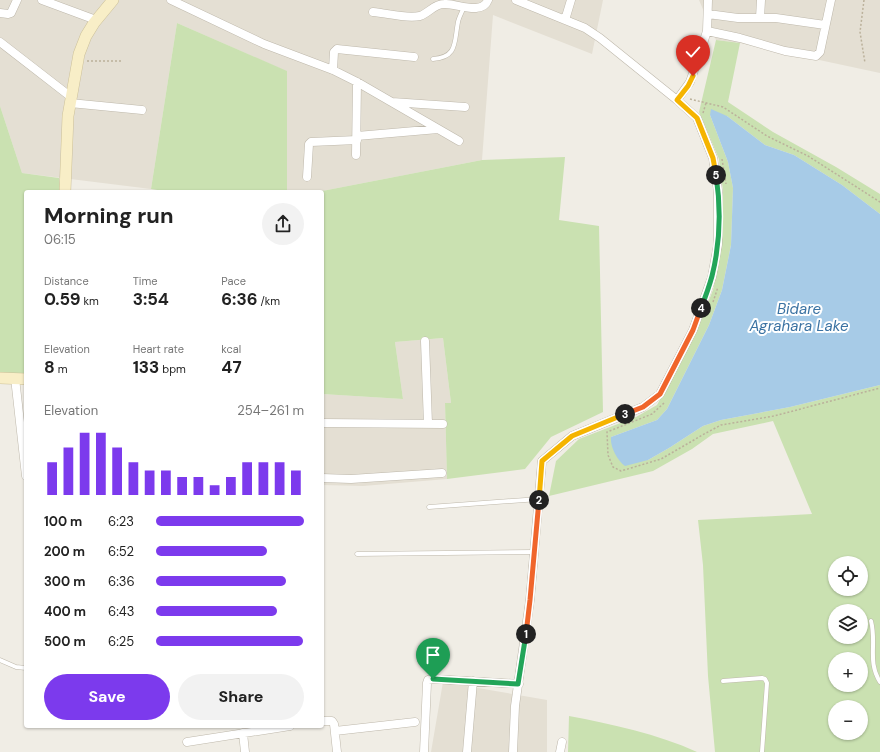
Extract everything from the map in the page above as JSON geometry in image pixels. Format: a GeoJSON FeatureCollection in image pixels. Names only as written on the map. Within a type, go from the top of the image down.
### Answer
{"type":"FeatureCollection","features":[{"type":"Feature","properties":{"kind":"street"},"geometry":{"type":"LineString","coordinates":[[0,13],[11,13],[18,0]]}},
{"type":"Feature","properties":{"kind":"street"},"geometry":{"type":"LineString","coordinates":[[42,0],[96,20]]}},
{"type":"Feature","properties":{"kind":"street"},"geometry":{"type":"LineString","coordinates":[[65,190],[68,116],[78,61],[86,36],[96,20],[112,0]]}},
{"type":"Feature","properties":{"kind":"street"},"geometry":{"type":"LineString","coordinates":[[171,0],[264,44],[333,70],[357,82],[459,141]]}},
{"type":"Feature","properties":{"kind":"street"},"geometry":{"type":"LineString","coordinates":[[373,12],[412,16],[421,15],[439,4],[446,3],[472,8],[482,6],[487,3],[488,0]]}},
{"type":"Feature","properties":{"kind":"street"},"geometry":{"type":"LineString","coordinates":[[513,752],[515,706],[530,600],[542,461],[572,436],[643,407],[660,394],[693,330],[712,277],[718,244],[718,191],[713,158],[697,118],[679,98],[586,28],[516,0]]}},
{"type":"Feature","properties":{"kind":"street"},"geometry":{"type":"LineString","coordinates":[[565,20],[571,0]]}},
{"type":"Feature","properties":{"kind":"street"},"geometry":{"type":"LineString","coordinates":[[679,98],[693,76],[707,31],[708,0]]}},
{"type":"Feature","properties":{"kind":"street"},"geometry":{"type":"LineString","coordinates":[[760,18],[761,0]]}},
{"type":"Feature","properties":{"kind":"street"},"geometry":{"type":"LineString","coordinates":[[707,31],[740,38],[785,51],[816,56],[820,52],[830,0]]}},
{"type":"Feature","properties":{"kind":"street"},"geometry":{"type":"LineString","coordinates":[[708,14],[727,17],[776,18],[825,25]]}},
{"type":"Feature","properties":{"kind":"street"},"geometry":{"type":"LineString","coordinates":[[0,42],[71,100],[142,110]]}},
{"type":"Feature","properties":{"kind":"street"},"geometry":{"type":"LineString","coordinates":[[333,70],[334,52],[337,49],[414,57]]}},
{"type":"Feature","properties":{"kind":"street"},"geometry":{"type":"LineString","coordinates":[[356,155],[357,82]]}},
{"type":"Feature","properties":{"kind":"street"},"geometry":{"type":"LineString","coordinates":[[389,101],[465,107]]}},
{"type":"Feature","properties":{"kind":"street"},"geometry":{"type":"LineString","coordinates":[[307,177],[309,144],[311,142],[439,129]]}},
{"type":"Feature","properties":{"kind":"street"},"geometry":{"type":"LineString","coordinates":[[425,341],[428,424]]}},
{"type":"Feature","properties":{"kind":"street"},"geometry":{"type":"LineString","coordinates":[[0,378],[20,378],[24,443]]}},
{"type":"Feature","properties":{"kind":"street"},"geometry":{"type":"LineString","coordinates":[[324,423],[443,424]]}},
{"type":"Feature","properties":{"kind":"street"},"geometry":{"type":"LineString","coordinates":[[324,478],[351,479],[442,473]]}},
{"type":"Feature","properties":{"kind":"street"},"geometry":{"type":"LineString","coordinates":[[424,752],[428,680],[433,679],[518,684]]}},
{"type":"Feature","properties":{"kind":"street"},"geometry":{"type":"LineString","coordinates":[[467,752],[473,681]]}},
{"type":"Feature","properties":{"kind":"street"},"geometry":{"type":"LineString","coordinates":[[324,721],[332,721],[334,724],[337,752]]}},
{"type":"Feature","properties":{"kind":"street"},"geometry":{"type":"LineString","coordinates":[[335,731],[415,722]]}},
{"type":"Feature","properties":{"kind":"street"},"geometry":{"type":"LineString","coordinates":[[187,742],[277,728]]}},
{"type":"Feature","properties":{"kind":"street"},"geometry":{"type":"LineString","coordinates":[[243,733],[245,752]]}},
{"type":"Feature","properties":{"kind":"street"},"geometry":{"type":"LineString","coordinates":[[560,752],[562,742]]}},
{"type":"Feature","properties":{"kind":"lane"},"geometry":{"type":"LineString","coordinates":[[433,59],[447,56],[452,51],[457,33],[458,21],[464,7]]}},
{"type":"Feature","properties":{"kind":"lane"},"geometry":{"type":"LineString","coordinates":[[429,507],[539,499]]}},
{"type":"Feature","properties":{"kind":"lane"},"geometry":{"type":"LineString","coordinates":[[357,554],[534,552]]}},
{"type":"Feature","properties":{"kind":"lane"},"geometry":{"type":"LineString","coordinates":[[871,621],[874,673],[880,682]]}},
{"type":"Feature","properties":{"kind":"lane"},"geometry":{"type":"LineString","coordinates":[[0,660],[24,668]]}},
{"type":"Feature","properties":{"kind":"lane"},"geometry":{"type":"LineString","coordinates":[[723,681],[765,679],[767,683],[762,752]]}},
{"type":"Feature","properties":{"kind":"path"},"geometry":{"type":"LineString","coordinates":[[864,0],[860,32],[865,63]]}},
{"type":"Feature","properties":{"kind":"path"},"geometry":{"type":"LineString","coordinates":[[78,61],[121,61]]}},
{"type":"Feature","properties":{"kind":"path"},"geometry":{"type":"LineString","coordinates":[[679,98],[723,107],[767,136],[808,156],[880,202]]}},
{"type":"Feature","properties":{"kind":"path"},"geometry":{"type":"LineString","coordinates":[[703,113],[706,103]]}},
{"type":"Feature","properties":{"kind":"path"},"geometry":{"type":"LineString","coordinates":[[720,154],[723,161],[727,188]]}},
{"type":"Feature","properties":{"kind":"path"},"geometry":{"type":"LineString","coordinates":[[711,306],[718,286]]}},
{"type":"Feature","properties":{"kind":"path"},"geometry":{"type":"LineString","coordinates":[[667,397],[663,404],[652,414],[607,432],[608,455],[613,467],[621,471],[661,459],[721,425],[774,416],[880,388]]}},
{"type":"Feature","properties":{"kind":"shaded area"},"geometry":{"type":"Polygon","coordinates":[[[0,0],[603,0],[592,54],[493,15],[482,160],[324,191],[287,190],[286,71],[177,23],[151,189],[22,173],[0,106],[0,0]]]}},
{"type":"Feature","properties":{"kind":"shaded area"},"geometry":{"type":"Polygon","coordinates":[[[699,0],[880,0],[880,73],[740,43],[716,40],[699,0]]]}},
{"type":"Feature","properties":{"kind":"shaded area"},"geometry":{"type":"Polygon","coordinates":[[[443,338],[451,403],[445,404],[447,479],[363,486],[324,485],[324,394],[403,399],[395,342],[443,338]]]}},
{"type":"Feature","properties":{"kind":"shaded area"},"geometry":{"type":"Polygon","coordinates":[[[443,682],[547,700],[547,752],[431,752],[443,682]]]}},
{"type":"Feature","properties":{"kind":"green space"},"geometry":{"type":"Polygon","coordinates":[[[177,23],[287,71],[287,190],[151,189],[177,23]]]}},
{"type":"Feature","properties":{"kind":"green space"},"geometry":{"type":"Polygon","coordinates":[[[716,40],[740,43],[728,102],[773,132],[836,167],[880,194],[880,214],[842,185],[794,155],[765,145],[727,116],[710,115],[728,162],[733,188],[731,245],[722,290],[709,325],[667,409],[657,420],[611,437],[648,460],[703,426],[721,420],[790,407],[880,385],[880,752],[715,752],[708,676],[703,565],[698,520],[812,514],[773,421],[713,434],[692,449],[653,471],[549,496],[556,461],[579,439],[636,417],[657,405],[698,328],[713,290],[722,244],[723,191],[719,159],[699,112],[716,40]]]}},
{"type":"Feature","properties":{"kind":"green space"},"geometry":{"type":"Polygon","coordinates":[[[0,106],[22,173],[59,178],[61,190],[24,190],[24,374],[0,374],[0,106]]]}},
{"type":"Feature","properties":{"kind":"green space"},"geometry":{"type":"Polygon","coordinates":[[[565,157],[559,220],[599,226],[603,412],[551,437],[525,469],[447,479],[445,403],[451,403],[443,338],[395,342],[403,399],[324,394],[324,191],[482,160],[565,157]]]}},
{"type":"Feature","properties":{"kind":"green space"},"geometry":{"type":"Polygon","coordinates":[[[569,716],[618,726],[650,735],[697,752],[568,752],[569,716]]]}},
{"type":"Feature","properties":{"kind":"water","name":"Bidare Agrahara Lake"},"geometry":{"type":"Polygon","coordinates":[[[711,109],[727,116],[765,145],[794,155],[842,185],[880,214],[880,385],[790,407],[721,420],[703,426],[648,460],[625,466],[615,453],[611,437],[657,420],[667,409],[709,325],[722,290],[731,245],[733,188],[728,162],[710,115],[711,109]]]}},
{"type":"Feature","properties":{"kind":"route"},"geometry":{"type":"LineString","coordinates":[[433,679],[518,684],[530,600],[542,461],[572,436],[643,407],[660,394],[693,330],[712,277],[718,244],[718,191],[713,158],[697,118],[677,100],[688,86],[693,76]]}}]}
